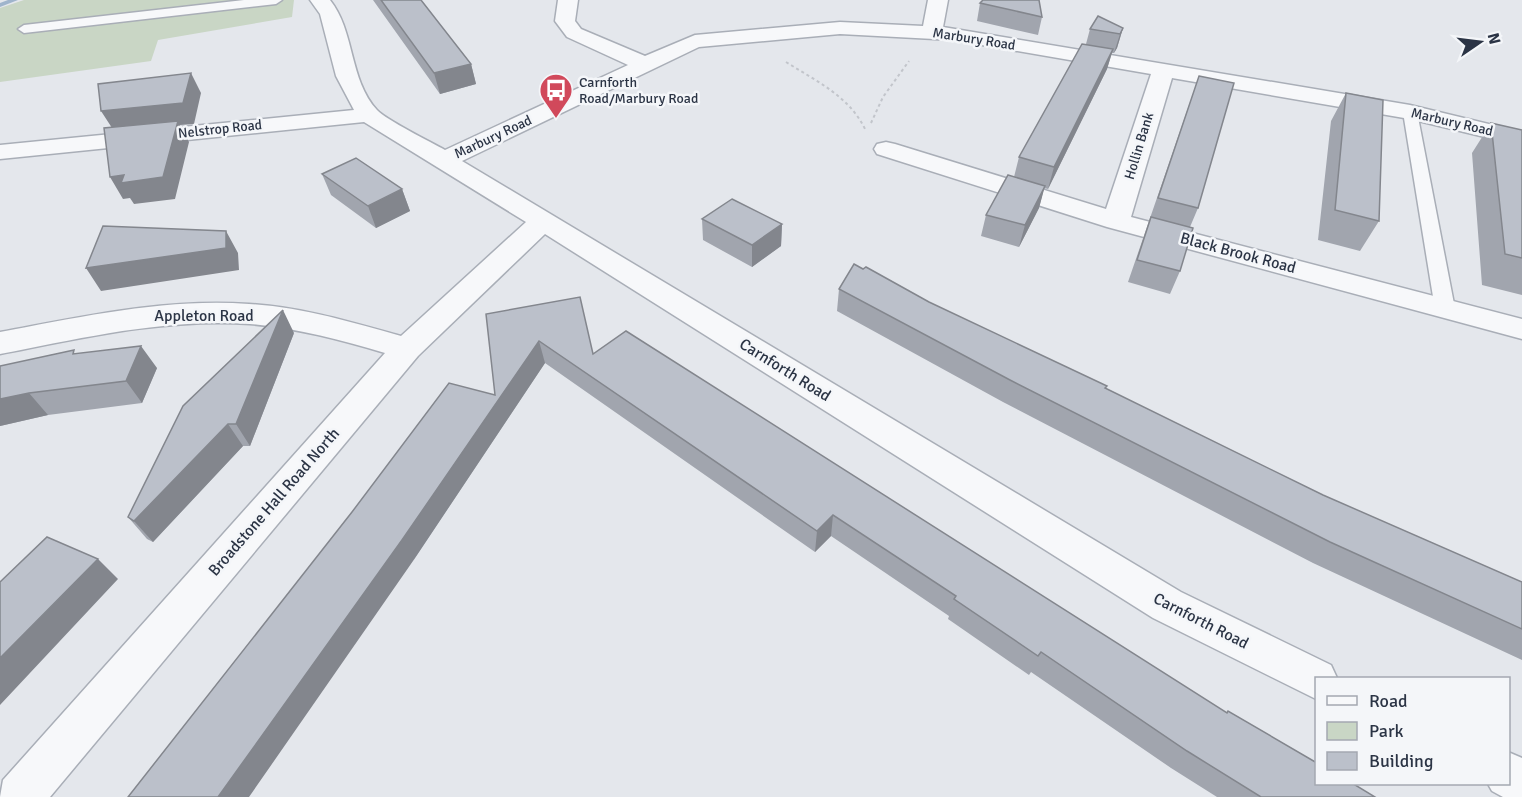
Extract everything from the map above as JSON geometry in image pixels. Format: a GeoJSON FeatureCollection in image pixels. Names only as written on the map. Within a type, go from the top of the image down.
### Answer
{"type":"FeatureCollection","features":[{"type":"Feature","properties":{"kind":"street"},"geometry":{"type":"LineString","coordinates":[[320,0],[330,13],[347,76],[368,115]]}},
{"type":"Feature","properties":{"kind":"street"},"geometry":{"type":"LineString","coordinates":[[568,0],[565,21],[574,33],[647,65]]}},
{"type":"Feature","properties":{"kind":"street"},"geometry":{"type":"LineString","coordinates":[[932,33],[938,0]]}},
{"type":"Feature","properties":{"kind":"street","name":"Marbury Road"},"geometry":{"type":"LineString","coordinates":[[444,160],[695,41],[840,28],[953,33],[1410,112],[1522,139]]}},
{"type":"Feature","properties":{"kind":"street","name":"Hollin Bank"},"geometry":{"type":"LineString","coordinates":[[1116,220],[1163,71]]}},
{"type":"Feature","properties":{"kind":"street","name":"Nelstrop Road"},"geometry":{"type":"LineString","coordinates":[[0,152],[368,115]]}},
{"type":"Feature","properties":{"kind":"street","name":"Carnforth Road"},"geometry":{"type":"LineString","coordinates":[[368,115],[1167,605],[1315,678]]}},
{"type":"Feature","properties":{"kind":"street","name":"Black Brook Road"},"geometry":{"type":"LineString","coordinates":[[886,149],[1116,220],[1522,329]]}},
{"type":"Feature","properties":{"kind":"street","name":"Broadstone Hall Road North"},"geometry":{"type":"LineString","coordinates":[[20,797],[407,348],[542,222]]}},
{"type":"Feature","properties":{"kind":"street","name":"Appleton Road"},"geometry":{"type":"LineString","coordinates":[[0,343],[144,316],[250,314],[328,327],[407,348]]}},
{"type":"Feature","properties":{"kind":"lane"},"geometry":{"type":"LineString","coordinates":[[24,29],[276,0]]}},
{"type":"Feature","properties":{"kind":"lane"},"geometry":{"type":"LineString","coordinates":[[1410,112],[1445,309]]}},
{"type":"Feature","properties":{"kind":"path"},"geometry":{"type":"LineString","coordinates":[[747,37],[837,95],[861,117],[866,134],[883,97],[907,63],[932,37],[932,33]]}},
{"type":"Feature","properties":{"kind":"green space"},"geometry":{"type":"Polygon","coordinates":[[[24,0],[294,0],[292,17],[158,40],[151,61],[0,82],[0,8],[24,0]]]}},
{"type":"Feature","properties":{"kind":"building"},"geometry":{"type":"Polygon","coordinates":[[[381,0],[421,0],[471,64],[434,73],[381,0]]]}},
{"type":"Feature","properties":{"kind":"building"},"geometry":{"type":"Polygon","coordinates":[[[983,0],[1039,0],[1042,17],[980,3],[983,0]]]}},
{"type":"Feature","properties":{"kind":"building"},"geometry":{"type":"Polygon","coordinates":[[[1098,16],[1123,28],[1120,34],[1090,29],[1098,16]]]}},
{"type":"Feature","properties":{"kind":"building"},"geometry":{"type":"Polygon","coordinates":[[[1082,44],[1113,49],[1054,167],[1019,157],[1082,44]]]}},
{"type":"Feature","properties":{"kind":"building"},"geometry":{"type":"Polygon","coordinates":[[[191,73],[183,103],[101,111],[98,84],[191,73]]]}},
{"type":"Feature","properties":{"kind":"building"},"geometry":{"type":"Polygon","coordinates":[[[1199,76],[1234,83],[1198,208],[1158,198],[1199,76]]]}},
{"type":"Feature","properties":{"kind":"building"},"geometry":{"type":"Polygon","coordinates":[[[1346,93],[1383,100],[1379,221],[1335,210],[1346,93]]]}},
{"type":"Feature","properties":{"kind":"building"},"geometry":{"type":"Polygon","coordinates":[[[178,121],[163,177],[121,183],[124,175],[110,177],[104,128],[178,121]]]}},
{"type":"Feature","properties":{"kind":"building"},"geometry":{"type":"Polygon","coordinates":[[[1491,123],[1522,130],[1522,258],[1505,254],[1491,123]]]}},
{"type":"Feature","properties":{"kind":"building"},"geometry":{"type":"Polygon","coordinates":[[[356,158],[402,189],[368,206],[322,174],[356,158]]]}},
{"type":"Feature","properties":{"kind":"building"},"geometry":{"type":"Polygon","coordinates":[[[1008,175],[1045,186],[1025,225],[986,215],[1008,175]]]}},
{"type":"Feature","properties":{"kind":"building"},"geometry":{"type":"Polygon","coordinates":[[[732,199],[782,224],[752,245],[702,219],[732,199]]]}},
{"type":"Feature","properties":{"kind":"building"},"geometry":{"type":"Polygon","coordinates":[[[1151,217],[1193,228],[1180,271],[1137,260],[1151,217]]]}},
{"type":"Feature","properties":{"kind":"building"},"geometry":{"type":"Polygon","coordinates":[[[103,226],[226,231],[226,248],[86,268],[103,226]]]}},
{"type":"Feature","properties":{"kind":"building"},"geometry":{"type":"Polygon","coordinates":[[[854,264],[863,269],[866,267],[929,302],[1107,386],[1105,388],[1323,495],[1522,582],[1522,629],[1330,542],[1010,380],[839,289],[854,264]]]}},
{"type":"Feature","properties":{"kind":"building"},"geometry":{"type":"Polygon","coordinates":[[[580,297],[593,354],[626,331],[1227,713],[1228,711],[1315,762],[1315,785],[1355,785],[1375,797],[1261,797],[1187,751],[1041,652],[1038,656],[954,599],[956,596],[833,515],[817,531],[539,341],[402,540],[218,797],[128,797],[352,512],[449,383],[495,395],[486,314],[580,297]]]}},
{"type":"Feature","properties":{"kind":"building"},"geometry":{"type":"Polygon","coordinates":[[[283,310],[236,424],[228,424],[134,521],[128,517],[183,406],[283,310]]]}},
{"type":"Feature","properties":{"kind":"building"},"geometry":{"type":"Polygon","coordinates":[[[141,346],[126,381],[29,393],[0,399],[0,366],[74,350],[73,354],[141,346]]]}},
{"type":"Feature","properties":{"kind":"building"},"geometry":{"type":"Polygon","coordinates":[[[47,537],[98,559],[0,658],[0,582],[47,537]]]}},
{"type":"Feature","properties":{"kind":"waterway"},"geometry":{"type":"LineString","coordinates":[[0,5],[15,0]]}},
{"type":"Feature","properties":{"kind":"place","name":"Carnforth Road/Marbury Road"},"geometry":{"type":"Point","coordinates":[556,119]}}]}
